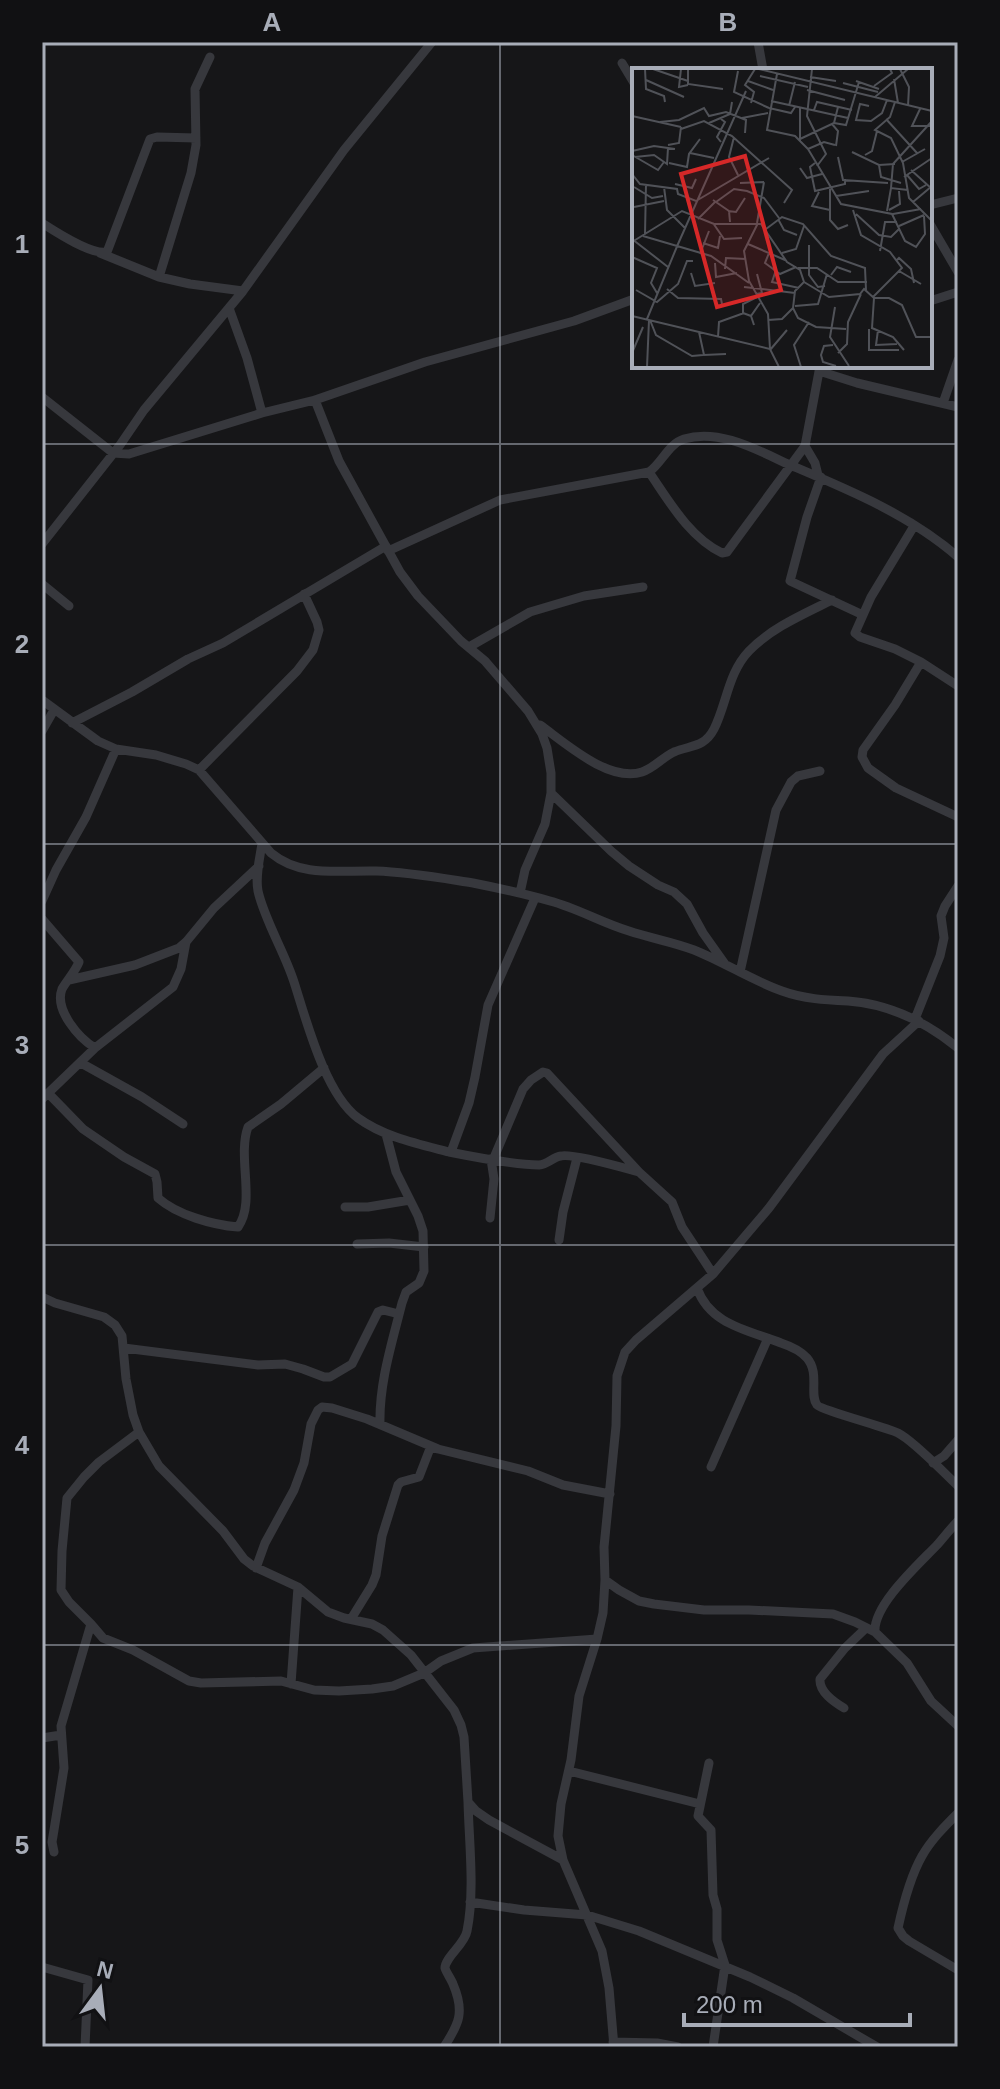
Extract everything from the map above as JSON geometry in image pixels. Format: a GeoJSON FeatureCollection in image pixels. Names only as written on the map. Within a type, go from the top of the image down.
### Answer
{"type":"FeatureCollection","features":[{"type":"Feature","properties":{"kind":"street"},"geometry":{"type":"LineString","coordinates":[[42,544],[144,410],[243,291],[344,150],[432,42]]}},
{"type":"Feature","properties":{"kind":"street"},"geometry":{"type":"LineString","coordinates":[[758,42],[763,68]]}},
{"type":"Feature","properties":{"kind":"street"},"geometry":{"type":"LineString","coordinates":[[159,277],[191,173],[196,138],[195,89],[210,57]]}},
{"type":"Feature","properties":{"kind":"street"},"geometry":{"type":"LineString","coordinates":[[622,63],[632,78]]}},
{"type":"Feature","properties":{"kind":"street"},"geometry":{"type":"LineString","coordinates":[[100,253],[108,249],[150,139],[196,138]]}},
{"type":"Feature","properties":{"kind":"street"},"geometry":{"type":"LineString","coordinates":[[932,204],[958,198]]}},
{"type":"Feature","properties":{"kind":"street"},"geometry":{"type":"LineString","coordinates":[[42,223],[100,253],[159,277],[243,291]]}},
{"type":"Feature","properties":{"kind":"street"},"geometry":{"type":"LineString","coordinates":[[932,227],[958,272]]}},
{"type":"Feature","properties":{"kind":"street"},"geometry":{"type":"LineString","coordinates":[[932,300],[958,292]]}},
{"type":"Feature","properties":{"kind":"street"},"geometry":{"type":"LineString","coordinates":[[42,397],[113,453],[129,454],[315,400],[425,362],[574,321],[632,300]]}},
{"type":"Feature","properties":{"kind":"street"},"geometry":{"type":"LineString","coordinates":[[229,308],[262,413]]}},
{"type":"Feature","properties":{"kind":"street"},"geometry":{"type":"LineString","coordinates":[[943,403],[958,360]]}},
{"type":"Feature","properties":{"kind":"street"},"geometry":{"type":"LineString","coordinates":[[649,472],[701,541],[722,553],[727,552],[805,446],[819,369],[958,407]]}},
{"type":"Feature","properties":{"kind":"street"},"geometry":{"type":"LineString","coordinates":[[315,400],[339,461],[400,572],[418,596],[485,661],[537,723],[547,748],[551,793],[545,824],[525,870],[520,893]]}},
{"type":"Feature","properties":{"kind":"street"},"geometry":{"type":"LineString","coordinates":[[72,723],[223,643],[387,548],[500,500],[649,472],[677,442],[686,438],[707,436],[733,441],[820,476],[887,509],[939,540],[958,557]]}},
{"type":"Feature","properties":{"kind":"street"},"geometry":{"type":"LineString","coordinates":[[805,446],[820,476],[789,579],[863,615]]}},
{"type":"Feature","properties":{"kind":"street"},"geometry":{"type":"LineString","coordinates":[[914,526],[863,615],[857,636],[895,649],[958,686]]}},
{"type":"Feature","properties":{"kind":"street"},"geometry":{"type":"LineString","coordinates":[[42,584],[69,606]]}},
{"type":"Feature","properties":{"kind":"street"},"geometry":{"type":"LineString","coordinates":[[469,647],[530,612],[584,596],[643,587]]}},
{"type":"Feature","properties":{"kind":"street"},"geometry":{"type":"LineString","coordinates":[[199,770],[297,671],[313,650],[319,630],[304,594]]}},
{"type":"Feature","properties":{"kind":"street"},"geometry":{"type":"LineString","coordinates":[[537,723],[594,763],[608,769],[643,772],[668,755],[702,743],[715,727],[735,670],[747,653],[761,640],[832,600]]}},
{"type":"Feature","properties":{"kind":"street"},"geometry":{"type":"LineString","coordinates":[[921,662],[863,750],[862,757],[868,768],[896,788],[958,817]]}},
{"type":"Feature","properties":{"kind":"street"},"geometry":{"type":"LineString","coordinates":[[42,700],[98,741],[116,749],[156,755],[199,770],[281,862],[315,871],[419,875],[520,893],[560,904],[627,931],[692,949],[754,980],[798,996],[874,1005],[917,1020],[958,1048]]}},
{"type":"Feature","properties":{"kind":"street"},"geometry":{"type":"LineString","coordinates":[[42,731],[54,710]]}},
{"type":"Feature","properties":{"kind":"street"},"geometry":{"type":"LineString","coordinates":[[42,901],[86,817],[116,749]]}},
{"type":"Feature","properties":{"kind":"street"},"geometry":{"type":"LineString","coordinates":[[740,972],[776,810],[791,782],[798,776],[820,771]]}},
{"type":"Feature","properties":{"kind":"street"},"geometry":{"type":"LineString","coordinates":[[551,793],[620,859],[674,892],[687,904],[725,964]]}},
{"type":"Feature","properties":{"kind":"street"},"geometry":{"type":"LineString","coordinates":[[262,843],[258,891],[324,1068],[344,1104],[353,1113],[386,1134],[451,1152],[540,1165],[561,1156],[639,1172]]}},
{"type":"Feature","properties":{"kind":"street"},"geometry":{"type":"LineString","coordinates":[[69,980],[135,965],[171,952],[186,942],[214,908],[259,866]]}},
{"type":"Feature","properties":{"kind":"street"},"geometry":{"type":"LineString","coordinates":[[678,2047],[657,2043],[614,2044],[602,1951],[563,1860],[558,1836],[579,1696],[603,1613],[604,1547],[616,1426],[617,1376],[625,1352],[713,1274],[760,1219],[883,1054],[917,1020],[940,956],[944,938],[941,916],[958,886]]}},
{"type":"Feature","properties":{"kind":"street"},"geometry":{"type":"LineString","coordinates":[[451,1152],[469,1103],[488,1005],[535,898]]}},
{"type":"Feature","properties":{"kind":"street"},"geometry":{"type":"LineString","coordinates":[[42,919],[79,962],[62,989],[60,999],[64,1014],[81,1039],[95,1048]]}},
{"type":"Feature","properties":{"kind":"street"},"geometry":{"type":"LineString","coordinates":[[186,942],[181,969],[173,987],[95,1048],[45,1096],[83,1129],[155,1174],[158,1198],[165,1205],[205,1221],[238,1227],[245,1207],[245,1141],[248,1127],[324,1068]]}},
{"type":"Feature","properties":{"kind":"street"},"geometry":{"type":"LineString","coordinates":[[81,1063],[183,1124]]}},
{"type":"Feature","properties":{"kind":"street"},"geometry":{"type":"LineString","coordinates":[[490,1218],[494,1179],[492,1159],[523,1089],[543,1072],[552,1077],[639,1172],[672,1202],[682,1227],[713,1274]]}},
{"type":"Feature","properties":{"kind":"street"},"geometry":{"type":"LineString","coordinates":[[380,1424],[385,1370],[399,1314],[406,1292],[422,1278],[424,1271],[421,1224],[396,1172],[386,1134]]}},
{"type":"Feature","properties":{"kind":"street"},"geometry":{"type":"LineString","coordinates":[[559,1240],[577,1158]]}},
{"type":"Feature","properties":{"kind":"street"},"geometry":{"type":"LineString","coordinates":[[345,1207],[368,1207],[410,1200]]}},
{"type":"Feature","properties":{"kind":"street"},"geometry":{"type":"LineString","coordinates":[[357,1244],[389,1243],[424,1247]]}},
{"type":"Feature","properties":{"kind":"street"},"geometry":{"type":"LineString","coordinates":[[697,1288],[702,1301],[720,1318],[794,1348],[806,1357],[813,1369],[817,1405],[900,1434],[958,1486]]}},
{"type":"Feature","properties":{"kind":"street"},"geometry":{"type":"LineString","coordinates":[[42,1297],[111,1321],[122,1336],[126,1379],[139,1432],[159,1466],[223,1531],[244,1559],[256,1568],[298,1587],[328,1612],[383,1630],[411,1655],[454,1710],[464,1737],[470,1902],[467,1936],[447,1961],[445,1969],[455,1989],[459,2007],[458,2025],[444,2047]]}},
{"type":"Feature","properties":{"kind":"street"},"geometry":{"type":"LineString","coordinates":[[124,1348],[258,1365],[285,1364],[330,1377],[352,1364],[378,1312],[383,1310],[399,1314]]}},
{"type":"Feature","properties":{"kind":"street"},"geometry":{"type":"LineString","coordinates":[[711,1467],[768,1338]]}},
{"type":"Feature","properties":{"kind":"street"},"geometry":{"type":"LineString","coordinates":[[256,1568],[265,1543],[294,1490],[304,1463],[308,1432],[322,1407],[380,1424],[431,1446],[528,1471],[563,1485],[610,1494]]}},
{"type":"Feature","properties":{"kind":"street"},"geometry":{"type":"LineString","coordinates":[[139,1432],[99,1462],[71,1491],[65,1504],[61,1590],[103,1638],[133,1650],[189,1681],[281,1681],[314,1690],[372,1689],[393,1686],[473,1648],[597,1639]]}},
{"type":"Feature","properties":{"kind":"street"},"geometry":{"type":"LineString","coordinates":[[933,1463],[958,1440]]}},
{"type":"Feature","properties":{"kind":"street"},"geometry":{"type":"LineString","coordinates":[[351,1619],[376,1575],[382,1536],[398,1485],[419,1477],[431,1446]]}},
{"type":"Feature","properties":{"kind":"street"},"geometry":{"type":"LineString","coordinates":[[844,1708],[822,1690],[820,1679],[845,1648],[871,1630],[896,1589],[958,1521]]}},
{"type":"Feature","properties":{"kind":"street"},"geometry":{"type":"LineString","coordinates":[[605,1580],[639,1601],[668,1606],[842,1616],[871,1630],[907,1663],[931,1701],[958,1726]]}},
{"type":"Feature","properties":{"kind":"street"},"geometry":{"type":"LineString","coordinates":[[291,1684],[298,1587]]}},
{"type":"Feature","properties":{"kind":"street"},"geometry":{"type":"LineString","coordinates":[[54,1852],[52,1842],[64,1768],[62,1719],[91,1624]]}},
{"type":"Feature","properties":{"kind":"street"},"geometry":{"type":"LineString","coordinates":[[42,1738],[61,1735]]}},
{"type":"Feature","properties":{"kind":"street"},"geometry":{"type":"LineString","coordinates":[[709,1763],[698,1818],[711,1830],[717,1940],[725,1965],[713,2047]]}},
{"type":"Feature","properties":{"kind":"street"},"geometry":{"type":"LineString","coordinates":[[569,1771],[700,1804]]}},
{"type":"Feature","properties":{"kind":"street"},"geometry":{"type":"LineString","coordinates":[[468,1802],[489,1820],[563,1860]]}},
{"type":"Feature","properties":{"kind":"street"},"geometry":{"type":"LineString","coordinates":[[958,1813],[921,1857],[898,1928],[909,1941],[958,1970]]}},
{"type":"Feature","properties":{"kind":"street"},"geometry":{"type":"LineString","coordinates":[[470,1902],[587,1915],[639,1931],[725,1965],[793,1998],[877,2047]]}},
{"type":"Feature","properties":{"kind":"street"},"geometry":{"type":"LineString","coordinates":[[42,1967],[88,1980],[85,2047]]}}]}
